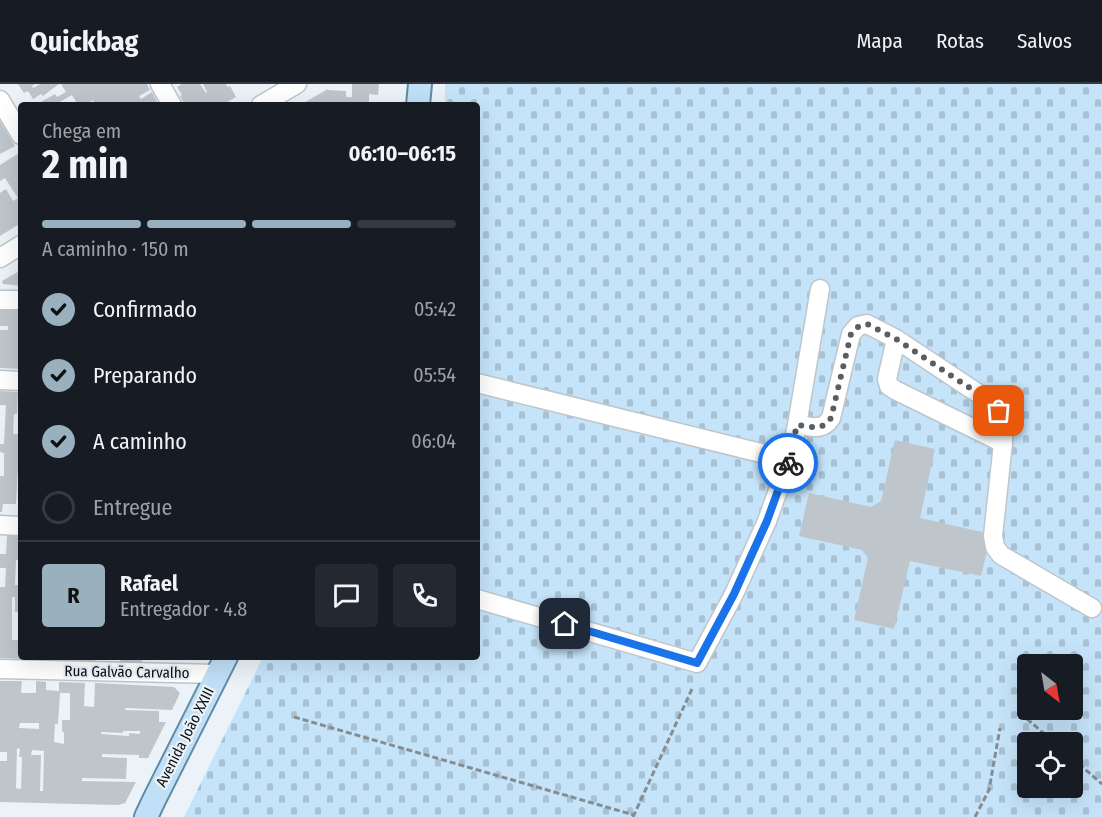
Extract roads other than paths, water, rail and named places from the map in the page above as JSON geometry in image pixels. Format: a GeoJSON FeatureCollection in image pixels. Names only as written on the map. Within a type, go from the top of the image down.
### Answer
{"type":"FeatureCollection","features":[{"type":"Feature","properties":{"kind":"main road"},"geometry":{"type":"LineString","coordinates":[[418,102],[420,84]]}},
{"type":"Feature","properties":{"kind":"main road","name":"Avenida João XXIII"},"geometry":{"type":"LineString","coordinates":[[146,817],[222,665]]}},
{"type":"Feature","properties":{"kind":"street"},"geometry":{"type":"LineString","coordinates":[[159,84],[170,102]]}},
{"type":"Feature","properties":{"kind":"street"},"geometry":{"type":"LineString","coordinates":[[266,102],[297,84]]}},
{"type":"Feature","properties":{"kind":"street"},"geometry":{"type":"LineString","coordinates":[[0,100],[18,130]]}},
{"type":"Feature","properties":{"kind":"street"},"geometry":{"type":"LineString","coordinates":[[0,258],[18,247]]}},
{"type":"Feature","properties":{"kind":"street"},"geometry":{"type":"LineString","coordinates":[[480,600],[697,663],[734,594],[767,521],[789,460],[820,289]]}},
{"type":"Feature","properties":{"kind":"street"},"geometry":{"type":"LineString","coordinates":[[0,300],[18,300]]}},
{"type":"Feature","properties":{"kind":"street"},"geometry":{"type":"LineString","coordinates":[[797,425],[821,428],[831,418],[851,334],[858,327],[867,324],[896,339],[991,402],[999,411],[1003,421],[1003,443],[993,536],[995,547],[1001,555],[1092,608]]}},
{"type":"Feature","properties":{"kind":"street"},"geometry":{"type":"LineString","coordinates":[[896,339],[887,379],[889,386],[1003,443]]}},
{"type":"Feature","properties":{"kind":"street"},"geometry":{"type":"LineString","coordinates":[[0,380],[18,381]]}},
{"type":"Feature","properties":{"kind":"street"},"geometry":{"type":"LineString","coordinates":[[480,384],[789,460]]}},
{"type":"Feature","properties":{"kind":"street"},"geometry":{"type":"LineString","coordinates":[[0,525],[18,526]]}},
{"type":"Feature","properties":{"kind":"street","name":"Rua Galvão Carvalho"},"geometry":{"type":"LineString","coordinates":[[0,669],[222,665]]}}]}
